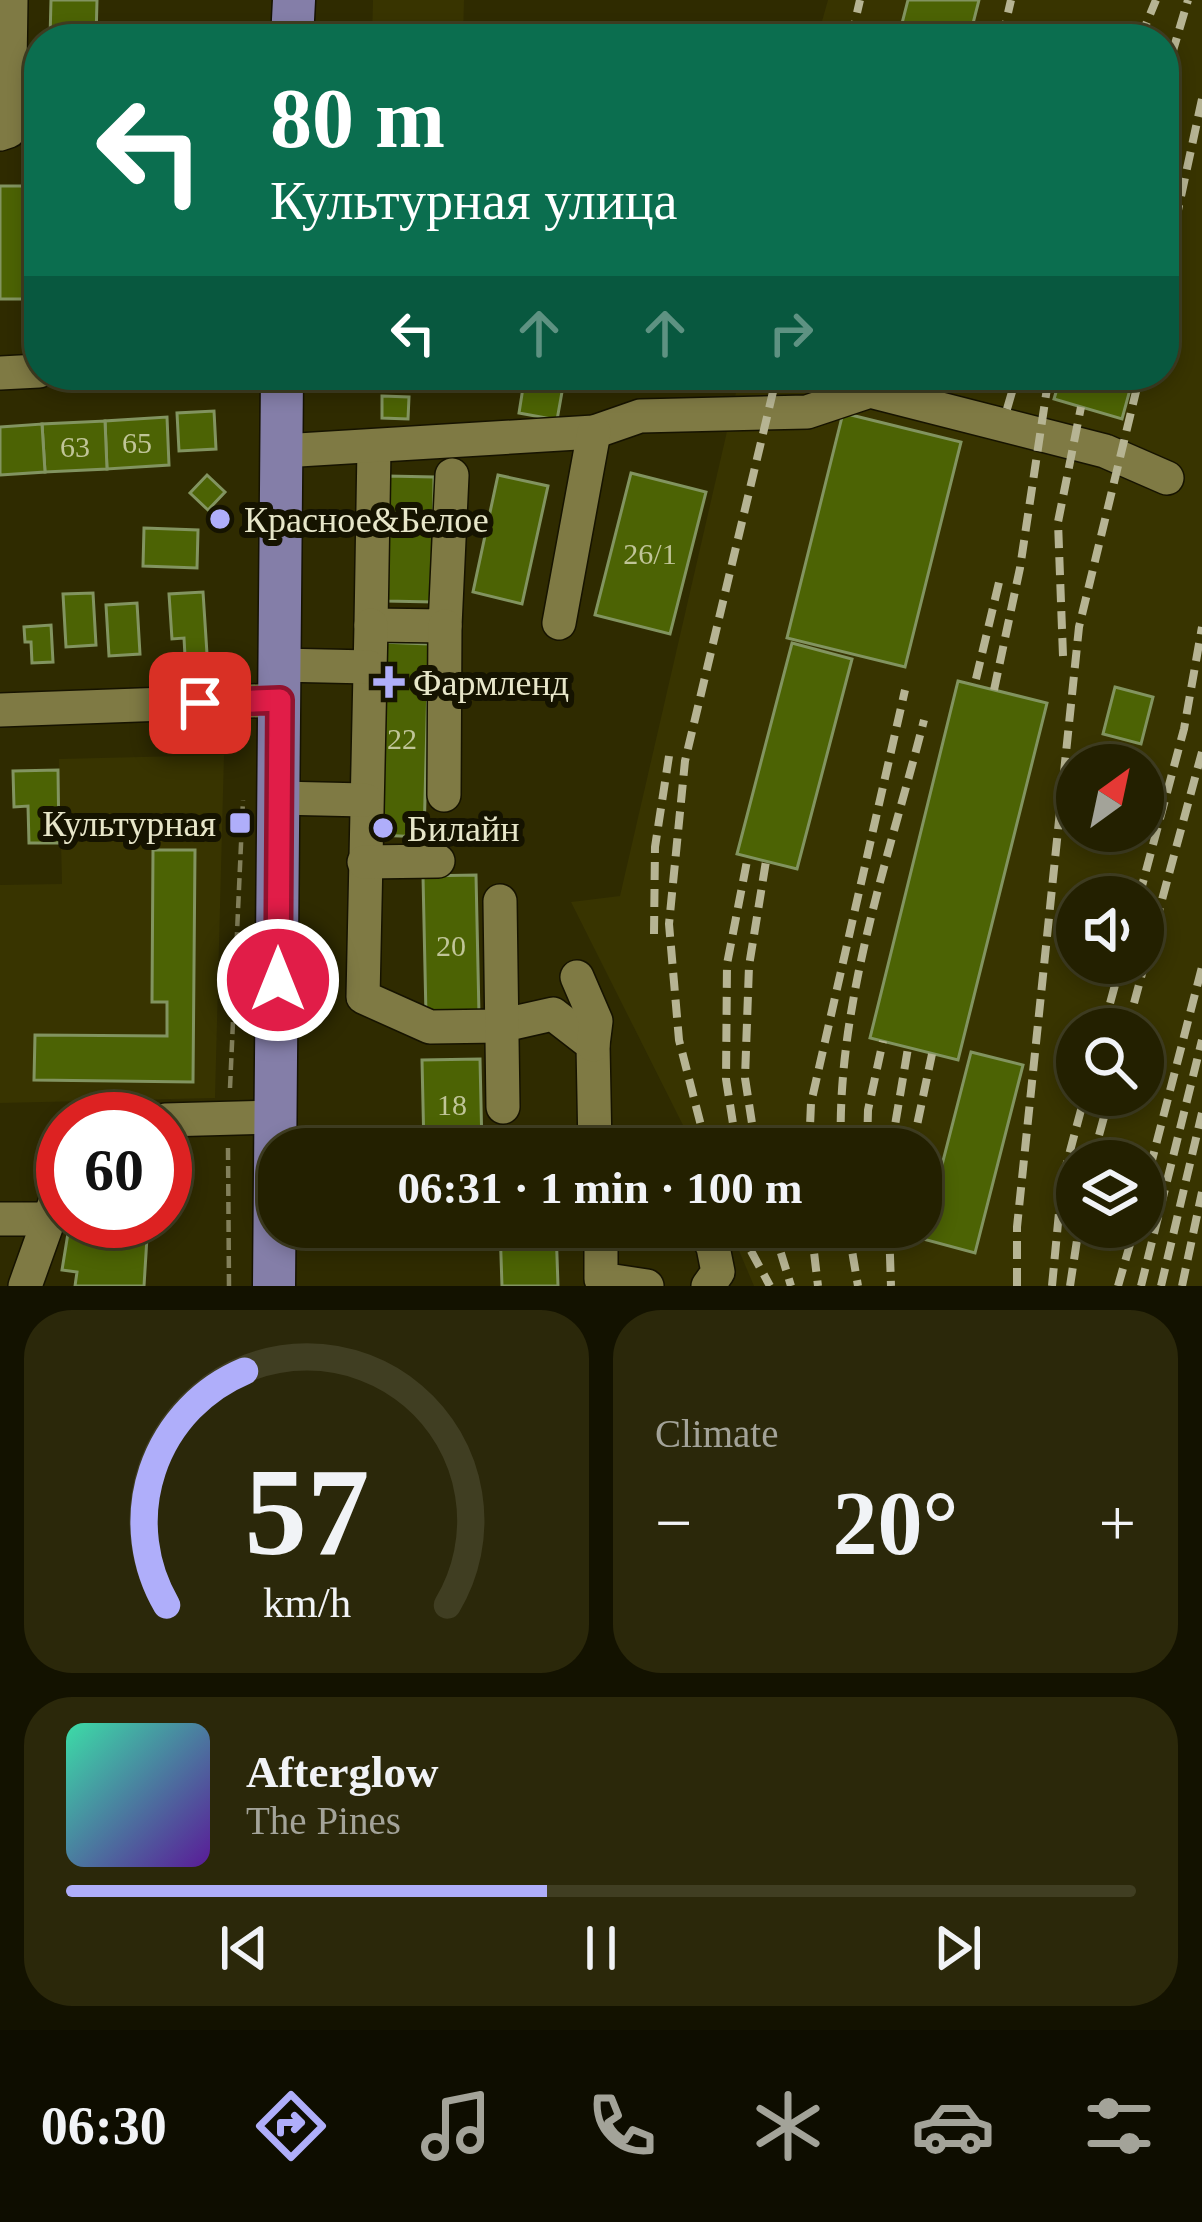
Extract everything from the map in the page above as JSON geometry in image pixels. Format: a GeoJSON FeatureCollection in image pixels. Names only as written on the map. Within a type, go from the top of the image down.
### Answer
{"type":"FeatureCollection","features":[{"type":"Feature","properties":{"kind":"main road"},"geometry":{"type":"LineString","coordinates":[[274,1286],[277,1117],[261,798],[280,682],[282,390]]}},
{"type":"Feature","properties":{"kind":"street"},"geometry":{"type":"LineString","coordinates":[[0,134],[8,131],[11,0]]}},
{"type":"Feature","properties":{"kind":"street"},"geometry":{"type":"LineString","coordinates":[[282,452],[594,432],[640,416],[807,412],[869,391],[1105,452],[1167,478]]}},
{"type":"Feature","properties":{"kind":"street"},"geometry":{"type":"LineString","coordinates":[[560,623],[594,432]]}},
{"type":"Feature","properties":{"kind":"street"},"geometry":{"type":"LineString","coordinates":[[374,448],[363,997],[430,1027],[500,1025],[553,1014],[593,1045]]}},
{"type":"Feature","properties":{"kind":"street"},"geometry":{"type":"LineString","coordinates":[[444,794],[452,475]]}},
{"type":"Feature","properties":{"kind":"street"},"geometry":{"type":"LineString","coordinates":[[371,626],[445,626]]}},
{"type":"Feature","properties":{"kind":"street"},"geometry":{"type":"LineString","coordinates":[[0,710],[280,682],[369,667]]}},
{"type":"Feature","properties":{"kind":"street"},"geometry":{"type":"LineString","coordinates":[[261,798],[364,800]]}},
{"type":"Feature","properties":{"kind":"street"},"geometry":{"type":"LineString","coordinates":[[364,862],[438,861]]}},
{"type":"Feature","properties":{"kind":"street"},"geometry":{"type":"LineString","coordinates":[[500,901],[502,1107]]}},
{"type":"Feature","properties":{"kind":"street"},"geometry":{"type":"LineString","coordinates":[[577,977],[596,1021],[595,1128]]}},
{"type":"Feature","properties":{"kind":"street"},"geometry":{"type":"LineString","coordinates":[[192,1119],[277,1117]]}},
{"type":"Feature","properties":{"kind":"street"},"geometry":{"type":"LineString","coordinates":[[0,1219],[36,1219]]}},
{"type":"Feature","properties":{"kind":"street"},"geometry":{"type":"LineString","coordinates":[[25,1286],[39,1248]]}},
{"type":"Feature","properties":{"kind":"street"},"geometry":{"type":"LineString","coordinates":[[601,1248],[601,1280],[646,1286]]}},
{"type":"Feature","properties":{"kind":"street"},"geometry":{"type":"LineString","coordinates":[[708,1286],[718,1272],[712,1248]]}},
{"type":"Feature","properties":{"kind":"path"},"geometry":{"type":"LineString","coordinates":[[229,1286],[228,1118],[261,798]]}},
{"type":"Feature","properties":{"kind":"shaded area"},"geometry":{"type":"Polygon","coordinates":[[[373,0],[464,0],[463,24],[372,24],[373,0]]]}},
{"type":"Feature","properties":{"kind":"shaded area"},"geometry":{"type":"Polygon","coordinates":[[[828,0],[1202,0],[1202,1286],[754,1286],[738,1248],[942,1248],[942,1128],[684,1128],[571,902],[620,896],[737,390],[1179,390],[1179,24],[821,24],[828,0]]]}},
{"type":"Feature","properties":{"kind":"shaded area"},"geometry":{"type":"Polygon","coordinates":[[[224,755],[215,1098],[192,1099],[192,1092],[36,1092],[36,1102],[0,1103],[0,885],[62,884],[59,759],[224,755]]]}},
{"type":"Feature","properties":{"kind":"building"},"geometry":{"type":"Polygon","coordinates":[[[51,0],[97,0],[96,24],[50,24],[51,0]]]}},
{"type":"Feature","properties":{"kind":"building"},"geometry":{"type":"Polygon","coordinates":[[[908,0],[979,0],[973,24],[902,24],[908,0]]]}},
{"type":"Feature","properties":{"kind":"building"},"geometry":{"type":"Polygon","coordinates":[[[0,186],[24,186],[24,299],[0,299],[0,186]]]}},
{"type":"Feature","properties":{"kind":"building"},"geometry":{"type":"Polygon","coordinates":[[[523,390],[562,390],[557,420],[519,413],[523,390]]]}},
{"type":"Feature","properties":{"kind":"building"},"geometry":{"type":"Polygon","coordinates":[[[1057,390],[1130,390],[1122,419],[1054,399],[1057,390]]]}},
{"type":"Feature","properties":{"kind":"building"},"geometry":{"type":"Polygon","coordinates":[[[382,396],[409,397],[408,419],[382,418],[382,396]]]}},
{"type":"Feature","properties":{"kind":"building"},"geometry":{"type":"Polygon","coordinates":[[[214,411],[216,449],[179,451],[177,413],[214,411]]]}},
{"type":"Feature","properties":{"kind":"building"},"geometry":{"type":"Polygon","coordinates":[[[843,413],[961,442],[905,667],[787,638],[843,413]]]}},
{"type":"Feature","properties":{"kind":"building"},"geometry":{"type":"Polygon","coordinates":[[[167,417],[169,465],[107,469],[105,421],[167,417]]]}},
{"type":"Feature","properties":{"kind":"building"},"geometry":{"type":"Polygon","coordinates":[[[105,421],[107,469],[45,472],[42,424],[105,421]]]}},
{"type":"Feature","properties":{"kind":"building"},"geometry":{"type":"Polygon","coordinates":[[[42,424],[45,472],[0,475],[0,427],[42,424]]]}},
{"type":"Feature","properties":{"kind":"building"},"geometry":{"type":"Polygon","coordinates":[[[631,473],[706,492],[670,634],[595,615],[631,473]]]}},
{"type":"Feature","properties":{"kind":"building"},"geometry":{"type":"Polygon","coordinates":[[[207,475],[225,492],[208,510],[190,493],[207,475]]]}},
{"type":"Feature","properties":{"kind":"building"},"geometry":{"type":"Polygon","coordinates":[[[498,475],[548,486],[522,604],[473,592],[498,475]]]}},
{"type":"Feature","properties":{"kind":"building"},"geometry":{"type":"Polygon","coordinates":[[[387,476],[434,477],[433,602],[386,601],[387,476]]]}},
{"type":"Feature","properties":{"kind":"building"},"geometry":{"type":"Polygon","coordinates":[[[144,528],[198,530],[197,568],[143,566],[144,528]]]}},
{"type":"Feature","properties":{"kind":"building"},"geometry":{"type":"Polygon","coordinates":[[[203,592],[207,654],[185,656],[184,638],[172,639],[169,594],[203,592]]]}},
{"type":"Feature","properties":{"kind":"building"},"geometry":{"type":"Polygon","coordinates":[[[93,593],[96,645],[66,647],[63,594],[93,593]]]}},
{"type":"Feature","properties":{"kind":"building"},"geometry":{"type":"Polygon","coordinates":[[[137,603],[140,654],[109,656],[106,605],[137,603]]]}},
{"type":"Feature","properties":{"kind":"building"},"geometry":{"type":"Polygon","coordinates":[[[51,625],[53,662],[32,663],[24,627],[51,625]]]}},
{"type":"Feature","properties":{"kind":"building"},"geometry":{"type":"Polygon","coordinates":[[[381,642],[429,644],[424,837],[376,835],[381,642]]]}},
{"type":"Feature","properties":{"kind":"building"},"geometry":{"type":"Polygon","coordinates":[[[792,643],[852,659],[797,869],[737,854],[792,643]]]}},
{"type":"Feature","properties":{"kind":"building"},"geometry":{"type":"Polygon","coordinates":[[[958,681],[1047,703],[958,1060],[870,1038],[958,681]]]}},
{"type":"Feature","properties":{"kind":"building"},"geometry":{"type":"Polygon","coordinates":[[[1115,687],[1153,697],[1141,744],[1103,734],[1115,687]]]}},
{"type":"Feature","properties":{"kind":"building"},"geometry":{"type":"Polygon","coordinates":[[[58,770],[59,843],[29,843],[28,806],[14,807],[13,771],[58,770]]]}},
{"type":"Feature","properties":{"kind":"building"},"geometry":{"type":"Polygon","coordinates":[[[153,850],[195,850],[193,1082],[34,1080],[35,1035],[167,1036],[167,1002],[152,1002],[153,850]]]}},
{"type":"Feature","properties":{"kind":"building"},"geometry":{"type":"Polygon","coordinates":[[[476,875],[479,1015],[426,1016],[423,876],[476,875]]]}},
{"type":"Feature","properties":{"kind":"building"},"geometry":{"type":"Polygon","coordinates":[[[971,1052],[1023,1065],[975,1253],[942,1244],[942,1165],[971,1052]]]}},
{"type":"Feature","properties":{"kind":"building"},"geometry":{"type":"Polygon","coordinates":[[[480,1059],[482,1128],[424,1128],[422,1060],[480,1059]]]}},
{"type":"Feature","properties":{"kind":"building"},"geometry":{"type":"Polygon","coordinates":[[[66,1248],[146,1248],[144,1286],[75,1286],[77,1272],[62,1270],[66,1248]]]}},
{"type":"Feature","properties":{"kind":"building"},"geometry":{"type":"Polygon","coordinates":[[[501,1248],[557,1248],[558,1286],[502,1286],[501,1248]]]}},
{"type":"Feature","properties":{"kind":"railway"},"geometry":{"type":"LineString","coordinates":[[854,24],[860,0]]}},
{"type":"Feature","properties":{"kind":"railway"},"geometry":{"type":"LineString","coordinates":[[1005,24],[1011,0]]}},
{"type":"Feature","properties":{"kind":"railway"},"geometry":{"type":"LineString","coordinates":[[1146,24],[1156,0]]}},
{"type":"Feature","properties":{"kind":"railway"},"geometry":{"type":"LineString","coordinates":[[1179,30],[1188,0]]}},
{"type":"Feature","properties":{"kind":"railway"},"geometry":{"type":"LineString","coordinates":[[1179,206],[1202,99]]}},
{"type":"Feature","properties":{"kind":"railway"},"geometry":{"type":"LineString","coordinates":[[702,1128],[679,1040],[669,924],[685,761],[773,390]]}},
{"type":"Feature","properties":{"kind":"railway"},"geometry":{"type":"LineString","coordinates":[[1007,409],[1013,390]]}},
{"type":"Feature","properties":{"kind":"railway"},"geometry":{"type":"LineString","coordinates":[[994,690],[1020,568],[1047,390]]}},
{"type":"Feature","properties":{"kind":"railway"},"geometry":{"type":"LineString","coordinates":[[1017,1286],[1017,1227],[1079,627],[1136,390]]}},
{"type":"Feature","properties":{"kind":"railway"},"geometry":{"type":"LineString","coordinates":[[1063,656],[1058,522],[1081,407]]}},
{"type":"Feature","properties":{"kind":"railway"},"geometry":{"type":"LineString","coordinates":[[976,679],[1001,574]]}},
{"type":"Feature","properties":{"kind":"railway"},"geometry":{"type":"LineString","coordinates":[[1145,876],[1184,729],[1202,627]]}},
{"type":"Feature","properties":{"kind":"railway"},"geometry":{"type":"LineString","coordinates":[[810,1128],[811,1103],[905,690]]}},
{"type":"Feature","properties":{"kind":"railway"},"geometry":{"type":"LineString","coordinates":[[841,1128],[856,986],[924,720]]}},
{"type":"Feature","properties":{"kind":"railway"},"geometry":{"type":"LineString","coordinates":[[1133,1008],[1202,752]]}},
{"type":"Feature","properties":{"kind":"railway"},"geometry":{"type":"LineString","coordinates":[[654,934],[655,847],[669,756]]}},
{"type":"Feature","properties":{"kind":"railway"},"geometry":{"type":"LineString","coordinates":[[734,1128],[726,1079],[727,964],[747,861]]}},
{"type":"Feature","properties":{"kind":"railway"},"geometry":{"type":"LineString","coordinates":[[753,1128],[745,1078],[749,966],[766,861]]}},
{"type":"Feature","properties":{"kind":"railway"},"geometry":{"type":"LineString","coordinates":[[1157,1140],[1202,967]]}},
{"type":"Feature","properties":{"kind":"railway"},"geometry":{"type":"LineString","coordinates":[[1109,1008],[1115,984]]}},
{"type":"Feature","properties":{"kind":"railway"},"geometry":{"type":"LineString","coordinates":[[1141,1286],[1202,1040]]}},
{"type":"Feature","properties":{"kind":"railway"},"geometry":{"type":"LineString","coordinates":[[868,1128],[883,1041]]}},
{"type":"Feature","properties":{"kind":"railway"},"geometry":{"type":"LineString","coordinates":[[895,1128],[908,1048]]}},
{"type":"Feature","properties":{"kind":"railway"},"geometry":{"type":"LineString","coordinates":[[916,1128],[932,1054]]}},
{"type":"Feature","properties":{"kind":"railway"},"geometry":{"type":"LineString","coordinates":[[1161,1286],[1202,1113]]}},
{"type":"Feature","properties":{"kind":"railway"},"geometry":{"type":"LineString","coordinates":[[1052,1286],[1062,1181],[1079,1116]]}},
{"type":"Feature","properties":{"kind":"railway"},"geometry":{"type":"LineString","coordinates":[[1098,1140],[1104,1116]]}},
{"type":"Feature","properties":{"kind":"railway"},"geometry":{"type":"LineString","coordinates":[[1182,1286],[1202,1192]]}},
{"type":"Feature","properties":{"kind":"railway"},"geometry":{"type":"LineString","coordinates":[[749,1248],[770,1286]]}},
{"type":"Feature","properties":{"kind":"railway"},"geometry":{"type":"LineString","coordinates":[[779,1248],[791,1286]]}},
{"type":"Feature","properties":{"kind":"railway"},"geometry":{"type":"LineString","coordinates":[[813,1248],[818,1286]]}},
{"type":"Feature","properties":{"kind":"railway"},"geometry":{"type":"LineString","coordinates":[[852,1248],[858,1286]]}},
{"type":"Feature","properties":{"kind":"railway"},"geometry":{"type":"LineString","coordinates":[[890,1248],[891,1286]]}},
{"type":"Feature","properties":{"kind":"railway"},"geometry":{"type":"LineString","coordinates":[[1070,1286],[1076,1248]]}},
{"type":"Feature","properties":{"kind":"railway"},"geometry":{"type":"LineString","coordinates":[[1118,1286],[1129,1248]]}},
{"type":"Feature","properties":{"kind":"place","name":"Красное&Белое"},"geometry":{"type":"Point","coordinates":[220,519]}},
{"type":"Feature","properties":{"kind":"place","name":"Фармленд"},"geometry":{"type":"Point","coordinates":[389,682]}},
{"type":"Feature","properties":{"kind":"place","name":"Культурная"},"geometry":{"type":"Point","coordinates":[240,823]}},
{"type":"Feature","properties":{"kind":"place","name":"Билайн"},"geometry":{"type":"Point","coordinates":[383,828]}},
{"type":"Feature","properties":{"kind":"route"},"geometry":{"type":"LineString","coordinates":[[200,703],[280,700],[278,980]]}}]}
